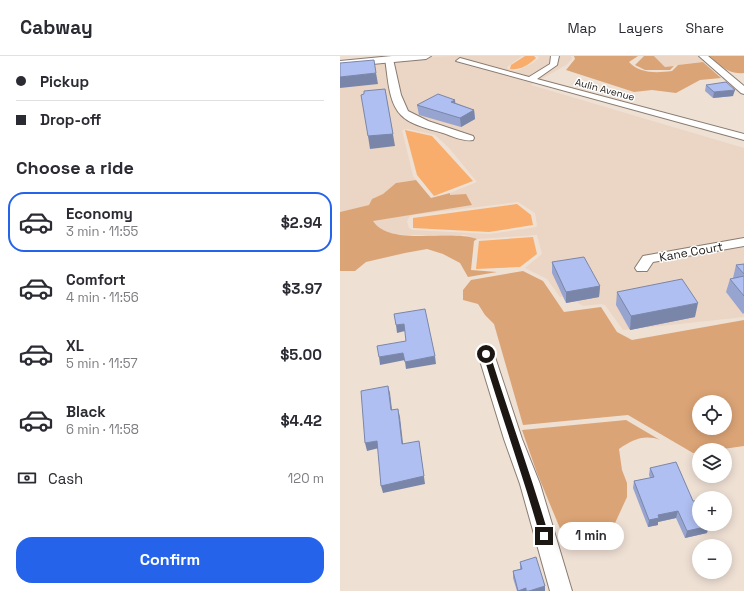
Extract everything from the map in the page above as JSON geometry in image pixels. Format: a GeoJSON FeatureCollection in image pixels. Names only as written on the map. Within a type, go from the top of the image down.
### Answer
{"type":"FeatureCollection","features":[{"type":"Feature","properties":{"kind":"main road"},"geometry":{"type":"LineString","coordinates":[[340,64],[365,59],[426,56]]}},
{"type":"Feature","properties":{"kind":"street"},"geometry":{"type":"LineString","coordinates":[[530,80],[553,65],[555,61],[554,56]]}},
{"type":"Feature","properties":{"kind":"street"},"geometry":{"type":"LineString","coordinates":[[703,56],[744,91]]}},
{"type":"Feature","properties":{"kind":"street"},"geometry":{"type":"LineString","coordinates":[[388,59],[400,106],[405,114],[416,120],[469,138]]}},
{"type":"Feature","properties":{"kind":"street","name":"Aulin Avenue"},"geometry":{"type":"LineString","coordinates":[[460,61],[744,137]]}},
{"type":"Feature","properties":{"kind":"street"},"geometry":{"type":"LineString","coordinates":[[730,78],[744,77]]}},
{"type":"Feature","properties":{"kind":"street","name":"Kane Court"},"geometry":{"type":"LineString","coordinates":[[642,268],[648,259],[744,242]]}},
{"type":"Feature","properties":{"kind":"street"},"geometry":{"type":"LineString","coordinates":[[486,354],[513,439],[530,484],[561,591]]}},
{"type":"Feature","properties":{"kind":"shaded area"},"geometry":{"type":"Polygon","coordinates":[[[522,56],[507,67],[508,69],[516,71],[533,63],[539,58],[538,56],[551,56],[549,65],[529,78],[460,60],[455,62],[534,83],[531,85],[744,148],[744,239],[643,258],[635,270],[645,273],[653,262],[744,246],[744,317],[623,330],[605,305],[583,306],[567,296],[560,297],[547,279],[525,268],[542,254],[537,235],[477,239],[466,235],[405,235],[388,233],[377,227],[373,221],[450,195],[450,193],[477,182],[449,148],[435,135],[408,129],[402,130],[413,176],[416,180],[396,183],[383,194],[372,199],[369,205],[340,212],[340,65],[418,57],[522,56]],[[518,202],[413,215],[409,217],[407,222],[409,228],[412,230],[490,234],[536,227],[535,213],[518,202]]]}},
{"type":"Feature","properties":{"kind":"shaded area"},"geometry":{"type":"Polygon","coordinates":[[[525,56],[534,56],[536,58],[531,63],[517,69],[510,69],[511,65],[525,56]]]}},
{"type":"Feature","properties":{"kind":"shaded area"},"geometry":{"type":"Polygon","coordinates":[[[558,56],[571,56],[572,59],[566,65],[538,81],[535,80],[559,62],[558,56]]]}},
{"type":"Feature","properties":{"kind":"shaded area"},"geometry":{"type":"Polygon","coordinates":[[[574,56],[638,56],[629,62],[638,69],[649,72],[672,71],[678,65],[703,62],[721,78],[700,80],[676,93],[652,90],[634,92],[566,70],[575,59],[574,56]]]}},
{"type":"Feature","properties":{"kind":"shaded area"},"geometry":{"type":"Polygon","coordinates":[[[644,56],[654,56],[665,67],[674,66],[670,70],[645,70],[635,65],[644,56]]]}},
{"type":"Feature","properties":{"kind":"shaded area"},"geometry":{"type":"Polygon","coordinates":[[[654,56],[699,56],[706,61],[665,67],[654,56]]]}},
{"type":"Feature","properties":{"kind":"shaded area"},"geometry":{"type":"Polygon","coordinates":[[[709,56],[744,56],[744,73],[729,71],[709,56]]]}},
{"type":"Feature","properties":{"kind":"shaded area"},"geometry":{"type":"Polygon","coordinates":[[[405,130],[432,136],[473,181],[434,196],[417,175],[405,130]]]}},
{"type":"Feature","properties":{"kind":"shaded area"},"geometry":{"type":"Polygon","coordinates":[[[416,180],[431,198],[450,193],[450,195],[466,194],[472,205],[373,221],[381,229],[392,233],[421,236],[465,236],[477,239],[474,241],[471,270],[497,272],[468,277],[460,263],[443,254],[427,249],[366,262],[355,271],[340,271],[340,212],[369,205],[372,199],[383,194],[396,183],[416,180]]]}},
{"type":"Feature","properties":{"kind":"shaded area"},"geometry":{"type":"Polygon","coordinates":[[[517,204],[531,215],[533,225],[489,232],[413,228],[413,218],[517,204]]]}},
{"type":"Feature","properties":{"kind":"shaded area"},"geometry":{"type":"Polygon","coordinates":[[[533,237],[537,254],[520,267],[476,269],[479,241],[533,237]]]}},
{"type":"Feature","properties":{"kind":"shaded area"},"geometry":{"type":"Polygon","coordinates":[[[523,271],[543,281],[564,312],[601,307],[617,332],[632,340],[744,320],[744,446],[732,448],[732,443],[692,443],[692,452],[628,415],[523,425],[494,324],[485,315],[478,304],[463,300],[463,290],[471,280],[523,271]]]}},
{"type":"Feature","properties":{"kind":"shaded area"},"geometry":{"type":"Polygon","coordinates":[[[626,420],[660,440],[654,438],[638,439],[619,449],[622,470],[627,483],[627,497],[610,534],[564,538],[537,473],[522,430],[626,420]]]}},
{"type":"Feature","properties":{"kind":"building"},"geometry":{"type":"Polygon","coordinates":[[[374,60],[376,73],[340,77],[340,63],[374,60]]]}},
{"type":"Feature","properties":{"kind":"building"},"geometry":{"type":"Polygon","coordinates":[[[726,82],[735,90],[714,92],[706,85],[726,82]]]}},
{"type":"Feature","properties":{"kind":"building"},"geometry":{"type":"Polygon","coordinates":[[[385,89],[393,134],[368,136],[361,95],[364,94],[364,91],[385,89]]]}},
{"type":"Feature","properties":{"kind":"building"},"geometry":{"type":"Polygon","coordinates":[[[438,94],[455,100],[451,102],[474,110],[460,118],[417,105],[438,94]]]}},
{"type":"Feature","properties":{"kind":"building"},"geometry":{"type":"Polygon","coordinates":[[[584,257],[600,286],[566,292],[552,262],[584,257]]]}},
{"type":"Feature","properties":{"kind":"building"},"geometry":{"type":"Polygon","coordinates":[[[744,264],[744,274],[736,265],[744,264]]]}},
{"type":"Feature","properties":{"kind":"building"},"geometry":{"type":"Polygon","coordinates":[[[744,276],[744,296],[730,279],[744,276]]]}},
{"type":"Feature","properties":{"kind":"building"},"geometry":{"type":"Polygon","coordinates":[[[682,279],[698,303],[631,316],[617,292],[682,279]]]}},
{"type":"Feature","properties":{"kind":"building"},"geometry":{"type":"Polygon","coordinates":[[[425,309],[435,356],[405,362],[403,353],[379,357],[377,346],[406,341],[404,324],[396,325],[394,314],[425,309]]]}},
{"type":"Feature","properties":{"kind":"building"},"geometry":{"type":"Polygon","coordinates":[[[388,386],[391,410],[398,409],[402,444],[419,441],[424,476],[381,486],[377,441],[365,443],[361,391],[388,386]]]}},
{"type":"Feature","properties":{"kind":"building"},"geometry":{"type":"Polygon","coordinates":[[[676,462],[692,499],[692,530],[687,531],[678,511],[658,515],[659,518],[649,520],[634,481],[654,477],[650,468],[676,462]]]}},
{"type":"Feature","properties":{"kind":"building"},"geometry":{"type":"Polygon","coordinates":[[[536,557],[545,586],[529,591],[526,591],[526,588],[518,591],[513,571],[522,569],[520,562],[536,557]]]}},
{"type":"Feature","properties":{"kind":"route"},"geometry":{"type":"LineString","coordinates":[[486,354],[513,439],[530,484],[544,536]]}}]}
